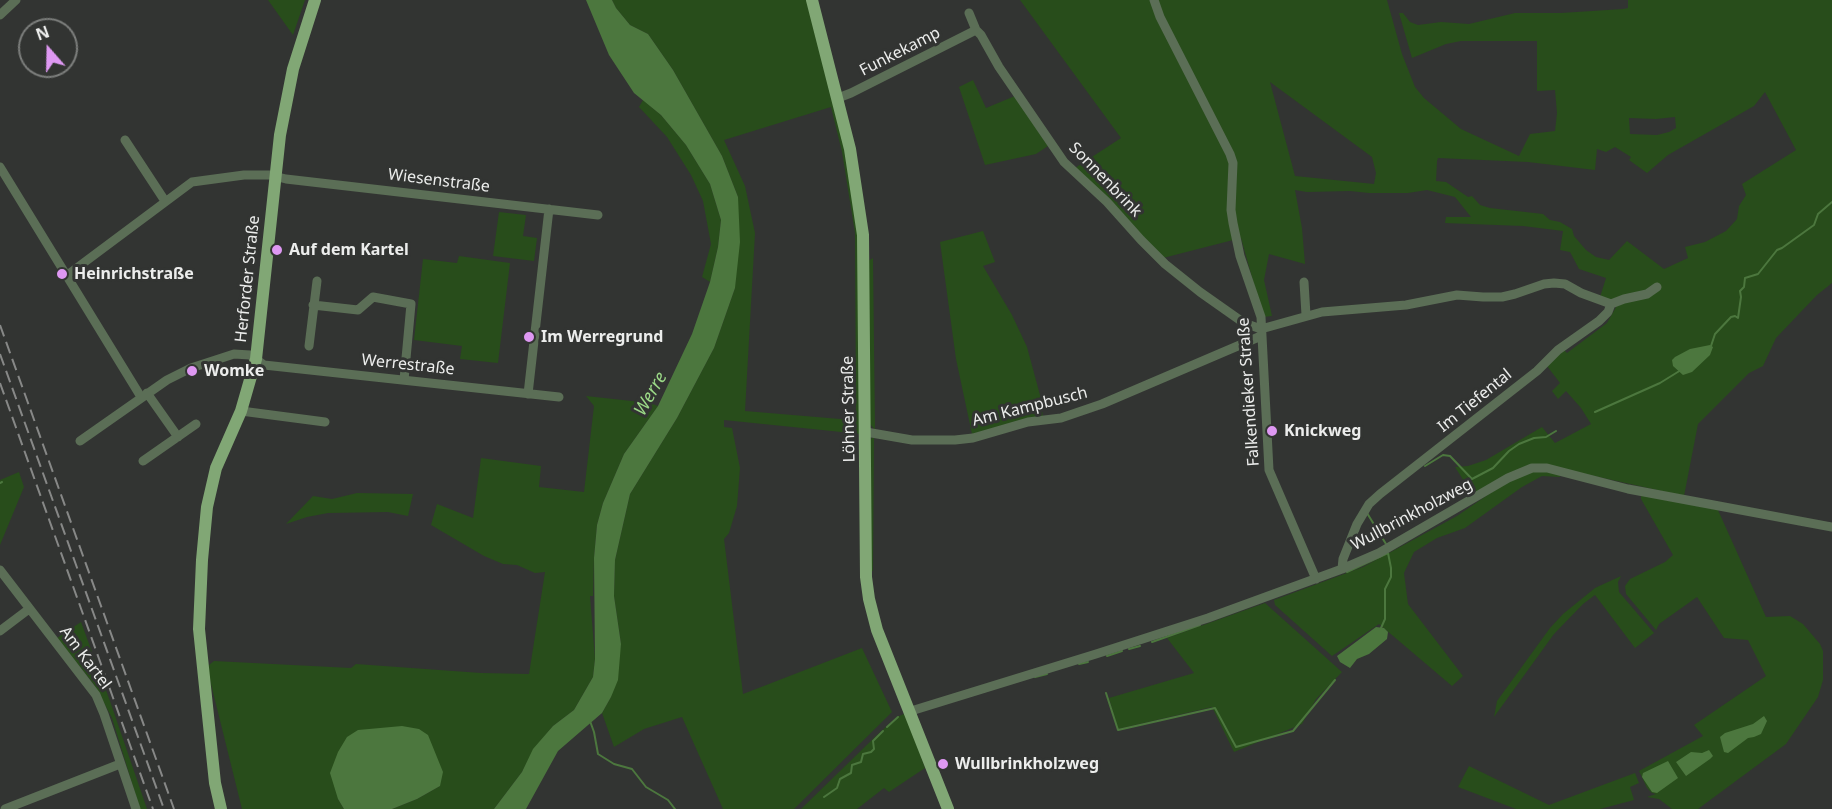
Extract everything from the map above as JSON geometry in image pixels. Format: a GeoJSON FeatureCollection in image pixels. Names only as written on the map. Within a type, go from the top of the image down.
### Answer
{"type":"FeatureCollection","features":[{"type":"Feature","properties":{"kind":"main road","name":"Herforder Straße"},"geometry":{"type":"LineString","coordinates":[[221,809],[215,783],[199,629],[202,560],[210,486],[241,411],[256,359],[286,97],[315,0]]}},
{"type":"Feature","properties":{"kind":"main road","name":"Löhner Straße"},"geometry":{"type":"LineString","coordinates":[[812,0],[850,149],[863,235],[866,577],[869,599],[877,630],[948,809]]}},
{"type":"Feature","properties":{"kind":"street"},"geometry":{"type":"LineString","coordinates":[[0,15],[16,0]]}},
{"type":"Feature","properties":{"kind":"street","name":"Falkendieker Straße"},"geometry":{"type":"LineString","coordinates":[[1154,0],[1160,17],[1233,163],[1231,210],[1233,223],[1244,267],[1261,318],[1269,470],[1316,579]]}},
{"type":"Feature","properties":{"kind":"street","name":"Sonnenbrink"},"geometry":{"type":"LineString","coordinates":[[969,13],[976,30],[999,67],[1064,162],[1107,202],[1165,264],[1200,292],[1261,332]]}},
{"type":"Feature","properties":{"kind":"street","name":"Funkekamp"},"geometry":{"type":"LineString","coordinates":[[838,98],[976,30]]}},
{"type":"Feature","properties":{"kind":"street"},"geometry":{"type":"LineString","coordinates":[[125,140],[165,201]]}},
{"type":"Feature","properties":{"kind":"street"},"geometry":{"type":"LineString","coordinates":[[0,167],[66,276],[144,395],[178,437]]}},
{"type":"Feature","properties":{"kind":"street"},"geometry":{"type":"LineString","coordinates":[[66,276],[192,182],[244,175],[276,176]]}},
{"type":"Feature","properties":{"kind":"street","name":"Wiesenstraße"},"geometry":{"type":"LineString","coordinates":[[276,176],[598,215]]}},
{"type":"Feature","properties":{"kind":"street"},"geometry":{"type":"LineString","coordinates":[[528,394],[549,209]]}},
{"type":"Feature","properties":{"kind":"street"},"geometry":{"type":"LineString","coordinates":[[309,346],[317,281]]}},
{"type":"Feature","properties":{"kind":"street"},"geometry":{"type":"LineString","coordinates":[[1304,282],[1306,315]]}},
{"type":"Feature","properties":{"kind":"street"},"geometry":{"type":"LineString","coordinates":[[1261,332],[1306,315],[1336,310],[1406,305],[1456,295],[1502,297],[1544,284],[1565,285],[1611,304],[1624,298],[1647,294],[1657,287]]}},
{"type":"Feature","properties":{"kind":"street"},"geometry":{"type":"LineString","coordinates":[[313,305],[358,310],[373,297],[411,304],[404,380]]}},
{"type":"Feature","properties":{"kind":"street","name":"Im Tiefental"},"geometry":{"type":"LineString","coordinates":[[1342,569],[1343,559],[1357,524],[1369,504],[1537,371],[1558,350],[1599,321],[1608,312],[1611,304]]}},
{"type":"Feature","properties":{"kind":"street","name":"Am Kampbusch"},"geometry":{"type":"LineString","coordinates":[[866,432],[912,440],[955,440],[983,436],[1028,422],[1061,418],[1102,404],[1261,332]]}},
{"type":"Feature","properties":{"kind":"street"},"geometry":{"type":"LineString","coordinates":[[80,441],[144,395],[175,376],[224,356],[243,354],[256,359]]}},
{"type":"Feature","properties":{"kind":"street","name":"Werrestraße"},"geometry":{"type":"LineString","coordinates":[[256,359],[264,365],[559,397]]}},
{"type":"Feature","properties":{"kind":"street"},"geometry":{"type":"LineString","coordinates":[[241,411],[325,422]]}},
{"type":"Feature","properties":{"kind":"street"},"geometry":{"type":"LineString","coordinates":[[143,461],[195,424]]}},
{"type":"Feature","properties":{"kind":"street","name":"Wullbrinkholzweg"},"geometry":{"type":"LineString","coordinates":[[910,711],[1208,618],[1342,569],[1379,553],[1514,475],[1532,468],[1547,468],[1628,489],[1832,527]]}},
{"type":"Feature","properties":{"kind":"street","name":"Am Kartel"},"geometry":{"type":"LineString","coordinates":[[0,570],[96,695],[136,809]]}},
{"type":"Feature","properties":{"kind":"street"},"geometry":{"type":"LineString","coordinates":[[0,632],[29,609]]}},
{"type":"Feature","properties":{"kind":"street"},"geometry":{"type":"LineString","coordinates":[[5,809],[120,764]]}},
{"type":"Feature","properties":{"kind":"street"},"geometry":{"type":"LineString","coordinates":[[31,809],[34,798]]}},
{"type":"Feature","properties":{"kind":"shaded area"},"geometry":{"type":"Polygon","coordinates":[[[268,0],[305,0],[293,35],[268,0]]]}},
{"type":"Feature","properties":{"kind":"shaded area"},"geometry":{"type":"Polygon","coordinates":[[[586,0],[612,0],[630,25],[648,34],[673,70],[722,156],[738,197],[740,242],[735,288],[714,348],[677,418],[630,494],[615,560],[614,596],[621,644],[618,680],[611,697],[602,713],[558,751],[526,809],[494,809],[522,772],[533,749],[553,726],[574,710],[593,677],[595,659],[594,558],[597,525],[603,503],[624,454],[658,406],[692,334],[710,282],[718,247],[721,220],[710,184],[686,145],[661,115],[634,93],[609,55],[586,0]]]}},
{"type":"Feature","properties":{"kind":"shaded area"},"geometry":{"type":"Polygon","coordinates":[[[612,0],[808,0],[846,150],[858,221],[861,434],[724,420],[724,427],[732,428],[740,468],[737,506],[729,533],[724,539],[743,694],[862,648],[892,712],[794,809],[723,809],[682,717],[644,729],[614,747],[602,713],[611,697],[621,644],[614,596],[615,560],[630,494],[677,418],[714,348],[735,288],[738,197],[722,156],[673,70],[648,34],[630,25],[612,0]],[[831,107],[724,140],[745,186],[755,233],[745,411],[852,420],[856,418],[855,233],[842,152],[831,107]]]}},
{"type":"Feature","properties":{"kind":"shaded area"},"geometry":{"type":"Polygon","coordinates":[[[1020,0],[1387,0],[1402,54],[1415,87],[1424,98],[1461,129],[1519,156],[1530,134],[1555,131],[1557,113],[1555,90],[1537,91],[1537,41],[1461,41],[1446,44],[1412,58],[1399,13],[1403,13],[1410,22],[1418,25],[1441,22],[1469,24],[1515,13],[1623,9],[1628,8],[1628,0],[1832,0],[1832,283],[1817,295],[1776,338],[1763,366],[1749,373],[1698,424],[1684,496],[1545,465],[1474,497],[1455,467],[1468,466],[1486,460],[1542,427],[1555,443],[1591,424],[1566,391],[1558,399],[1552,391],[1560,383],[1547,366],[1563,349],[1567,353],[1607,323],[1616,307],[1600,297],[1606,278],[1579,269],[1570,252],[1560,250],[1563,231],[1523,226],[1445,223],[1446,217],[1471,217],[1455,197],[1427,190],[1408,193],[1369,193],[1295,190],[1302,228],[1305,264],[1269,254],[1264,280],[1272,316],[1263,317],[1241,238],[1163,258],[1075,168],[1121,138],[1020,0]],[[1270,82],[1295,176],[1374,184],[1376,173],[1372,157],[1270,82]],[[1765,92],[1754,106],[1668,155],[1647,173],[1629,160],[1631,157],[1615,147],[1606,152],[1597,149],[1595,170],[1528,162],[1438,158],[1436,181],[1446,182],[1468,197],[1472,196],[1480,205],[1543,214],[1550,220],[1560,222],[1572,229],[1574,236],[1586,250],[1596,257],[1609,260],[1627,241],[1664,269],[1688,258],[1685,247],[1705,242],[1726,231],[1737,219],[1739,206],[1746,195],[1742,184],[1796,150],[1765,92]],[[1675,117],[1629,118],[1630,134],[1657,135],[1669,132],[1676,128],[1675,117]]]}},
{"type":"Feature","properties":{"kind":"shaded area"},"geometry":{"type":"Polygon","coordinates":[[[973,80],[986,108],[1015,96],[1048,146],[1036,154],[985,165],[959,87],[973,80]]]}},
{"type":"Feature","properties":{"kind":"shaded area"},"geometry":{"type":"Polygon","coordinates":[[[643,100],[661,115],[686,145],[710,184],[721,220],[710,282],[702,277],[711,244],[703,201],[691,175],[667,137],[639,107],[643,100]]]}},
{"type":"Feature","properties":{"kind":"shaded area"},"geometry":{"type":"Polygon","coordinates":[[[499,212],[526,215],[523,236],[537,238],[534,261],[493,256],[499,212]]]}},
{"type":"Feature","properties":{"kind":"shaded area"},"geometry":{"type":"Polygon","coordinates":[[[983,231],[995,262],[983,266],[1012,315],[1027,347],[1040,395],[1043,417],[972,434],[956,359],[940,242],[983,231]]]}},
{"type":"Feature","properties":{"kind":"shaded area"},"geometry":{"type":"Polygon","coordinates":[[[459,256],[510,263],[498,363],[460,359],[462,346],[414,340],[423,259],[457,263],[459,256]]]}},
{"type":"Feature","properties":{"kind":"shaded area"},"geometry":{"type":"Polygon","coordinates":[[[873,258],[875,430],[870,424],[868,261],[873,258]]]}},
{"type":"Feature","properties":{"kind":"shaded area"},"geometry":{"type":"Polygon","coordinates":[[[1710,345],[1713,347],[1710,355],[1692,372],[1683,375],[1673,366],[1672,360],[1675,357],[1690,349],[1710,345]]]}},
{"type":"Feature","properties":{"kind":"shaded area"},"geometry":{"type":"Polygon","coordinates":[[[586,396],[650,403],[658,406],[624,454],[603,503],[597,525],[593,596],[590,596],[595,659],[593,677],[574,710],[553,726],[534,749],[522,772],[494,809],[392,809],[440,786],[338,799],[344,809],[242,809],[208,672],[209,665],[214,661],[351,668],[356,664],[529,674],[545,572],[535,573],[517,565],[503,564],[484,556],[431,525],[437,504],[473,518],[481,458],[541,466],[539,487],[584,492],[594,406],[586,396]]]}},
{"type":"Feature","properties":{"kind":"shaded area"},"geometry":{"type":"Polygon","coordinates":[[[874,438],[873,571],[870,570],[869,441],[874,438]]]}},
{"type":"Feature","properties":{"kind":"shaded area"},"geometry":{"type":"Polygon","coordinates":[[[1534,470],[1560,473],[1560,477],[1542,476],[1522,487],[1465,528],[1437,538],[1414,552],[1404,573],[1408,604],[1463,676],[1452,686],[1379,624],[1332,656],[1275,605],[1274,600],[1363,567],[1457,516],[1502,485],[1534,470]]]}},
{"type":"Feature","properties":{"kind":"shaded area"},"geometry":{"type":"Polygon","coordinates":[[[19,472],[24,487],[0,545],[0,480],[19,472]]]}},
{"type":"Feature","properties":{"kind":"shaded area"},"geometry":{"type":"Polygon","coordinates":[[[357,493],[413,494],[408,516],[388,512],[328,513],[286,524],[313,496],[332,499],[357,493]]]}},
{"type":"Feature","properties":{"kind":"shaded area"},"geometry":{"type":"Polygon","coordinates":[[[1641,493],[1718,510],[1766,617],[1790,616],[1803,624],[1823,651],[1823,680],[1818,697],[1786,744],[1698,809],[1672,809],[1659,799],[1647,797],[1656,794],[1647,788],[1639,771],[1703,736],[1694,725],[1766,676],[1748,640],[1724,638],[1697,597],[1659,624],[1656,630],[1626,594],[1625,586],[1630,579],[1665,562],[1673,555],[1641,499],[1641,493]]]}},
{"type":"Feature","properties":{"kind":"shaded area"},"geometry":{"type":"Polygon","coordinates":[[[1621,576],[1618,582],[1619,592],[1654,633],[1635,648],[1595,595],[1554,634],[1494,717],[1497,701],[1550,628],[1563,614],[1595,588],[1621,576]]]}},
{"type":"Feature","properties":{"kind":"shaded area"},"geometry":{"type":"Polygon","coordinates":[[[1265,603],[1342,672],[1316,699],[1302,724],[1234,752],[1212,707],[1118,729],[1109,698],[1194,673],[1167,638],[1265,603]]]}},
{"type":"Feature","properties":{"kind":"shaded area"},"geometry":{"type":"Polygon","coordinates":[[[81,622],[147,809],[140,809],[112,718],[93,683],[57,638],[81,622]]]}},
{"type":"Feature","properties":{"kind":"shaded area"},"geometry":{"type":"Polygon","coordinates":[[[1376,627],[1384,628],[1388,632],[1387,639],[1369,654],[1357,659],[1350,668],[1340,662],[1337,656],[1376,627]]]}},
{"type":"Feature","properties":{"kind":"shaded area"},"geometry":{"type":"Polygon","coordinates":[[[906,713],[925,768],[889,792],[884,788],[857,809],[801,809],[876,736],[897,717],[906,713]]]}},
{"type":"Feature","properties":{"kind":"shaded area"},"geometry":{"type":"Polygon","coordinates":[[[1764,716],[1767,721],[1761,734],[1748,738],[1728,753],[1724,752],[1720,737],[1725,733],[1753,724],[1764,716]]]}},
{"type":"Feature","properties":{"kind":"shaded area"},"geometry":{"type":"Polygon","coordinates":[[[402,726],[419,729],[428,735],[443,772],[440,786],[392,809],[344,809],[338,799],[330,773],[347,737],[358,730],[402,726]]]}},
{"type":"Feature","properties":{"kind":"shaded area"},"geometry":{"type":"Polygon","coordinates":[[[1709,750],[1713,756],[1686,776],[1676,762],[1691,752],[1702,753],[1709,750]]]}},
{"type":"Feature","properties":{"kind":"shaded area"},"geometry":{"type":"Polygon","coordinates":[[[1668,761],[1678,778],[1657,793],[1652,792],[1642,777],[1643,773],[1668,761]]]}},
{"type":"Feature","properties":{"kind":"shaded area"},"geometry":{"type":"Polygon","coordinates":[[[1469,766],[1549,805],[1635,773],[1639,783],[1630,787],[1634,800],[1600,809],[1516,809],[1458,787],[1469,766]]]}},
{"type":"Feature","properties":{"kind":"waterway"},"geometry":{"type":"LineString","coordinates":[[1711,346],[1715,334],[1731,317],[1738,318],[1740,291],[1744,287],[1745,278],[1758,274],[1777,250],[1814,225],[1818,214],[1832,202]]}},
{"type":"Feature","properties":{"kind":"waterway"},"geometry":{"type":"LineString","coordinates":[[1595,412],[1660,383],[1681,370]]}},
{"type":"Feature","properties":{"kind":"waterway"},"geometry":{"type":"LineString","coordinates":[[1425,466],[1443,455],[1450,456],[1472,479],[1493,468],[1519,444],[1534,438],[1546,437],[1556,431]]}},
{"type":"Feature","properties":{"kind":"waterway"},"geometry":{"type":"LineString","coordinates":[[1367,513],[1386,544]]}},
{"type":"Feature","properties":{"kind":"waterway"},"geometry":{"type":"LineString","coordinates":[[1347,572],[1388,553],[1391,577],[1385,589],[1385,619],[1381,628]]}},
{"type":"Feature","properties":{"kind":"waterway"},"geometry":{"type":"LineString","coordinates":[[1152,642],[1200,625]]}},
{"type":"Feature","properties":{"kind":"waterway"},"geometry":{"type":"LineString","coordinates":[[1129,649],[1140,646]]}},
{"type":"Feature","properties":{"kind":"waterway"},"geometry":{"type":"LineString","coordinates":[[1107,656],[1122,651]]}},
{"type":"Feature","properties":{"kind":"waterway"},"geometry":{"type":"LineString","coordinates":[[1079,664],[1088,662]]}},
{"type":"Feature","properties":{"kind":"waterway"},"geometry":{"type":"LineString","coordinates":[[1035,677],[1047,674]]}},
{"type":"Feature","properties":{"kind":"waterway"},"geometry":{"type":"LineString","coordinates":[[1106,693],[1118,730],[1215,708],[1236,747],[1293,731],[1335,680]]}},
{"type":"Feature","properties":{"kind":"waterway"},"geometry":{"type":"LineString","coordinates":[[887,727],[898,717]]}},
{"type":"Feature","properties":{"kind":"waterway"},"geometry":{"type":"LineString","coordinates":[[590,721],[598,754],[614,764],[632,769],[646,787],[668,800],[675,809]]}},
{"type":"Feature","properties":{"kind":"waterway"},"geometry":{"type":"LineString","coordinates":[[824,797],[837,788],[840,779],[851,773],[852,765],[861,762],[863,754],[874,749],[873,741],[883,731]]}},
{"type":"Feature","properties":{"kind":"railway"},"geometry":{"type":"LineString","coordinates":[[0,325],[174,809]]}},
{"type":"Feature","properties":{"kind":"railway"},"geometry":{"type":"LineString","coordinates":[[0,354],[164,809]]}},
{"type":"Feature","properties":{"kind":"railway"},"geometry":{"type":"LineString","coordinates":[[0,383],[153,809]]}},
{"type":"Feature","properties":{"kind":"place","name":"Auf dem Kartel"},"geometry":{"type":"Point","coordinates":[277,250]}},
{"type":"Feature","properties":{"kind":"place","name":"Heinrichstraße"},"geometry":{"type":"Point","coordinates":[62,274]}},
{"type":"Feature","properties":{"kind":"place","name":"Im Werregrund"},"geometry":{"type":"Point","coordinates":[529,337]}},
{"type":"Feature","properties":{"kind":"place","name":"Womke"},"geometry":{"type":"Point","coordinates":[192,371]}},
{"type":"Feature","properties":{"kind":"place","name":"Knickweg"},"geometry":{"type":"Point","coordinates":[1272,431]}},
{"type":"Feature","properties":{"kind":"place","name":"Wullbrinkholzweg"},"geometry":{"type":"Point","coordinates":[943,764]}},
{"type":"Feature","properties":{"kind":"water label","name":"Werre"},"geometry":{"type":"Point","coordinates":[651,394]}}]}
